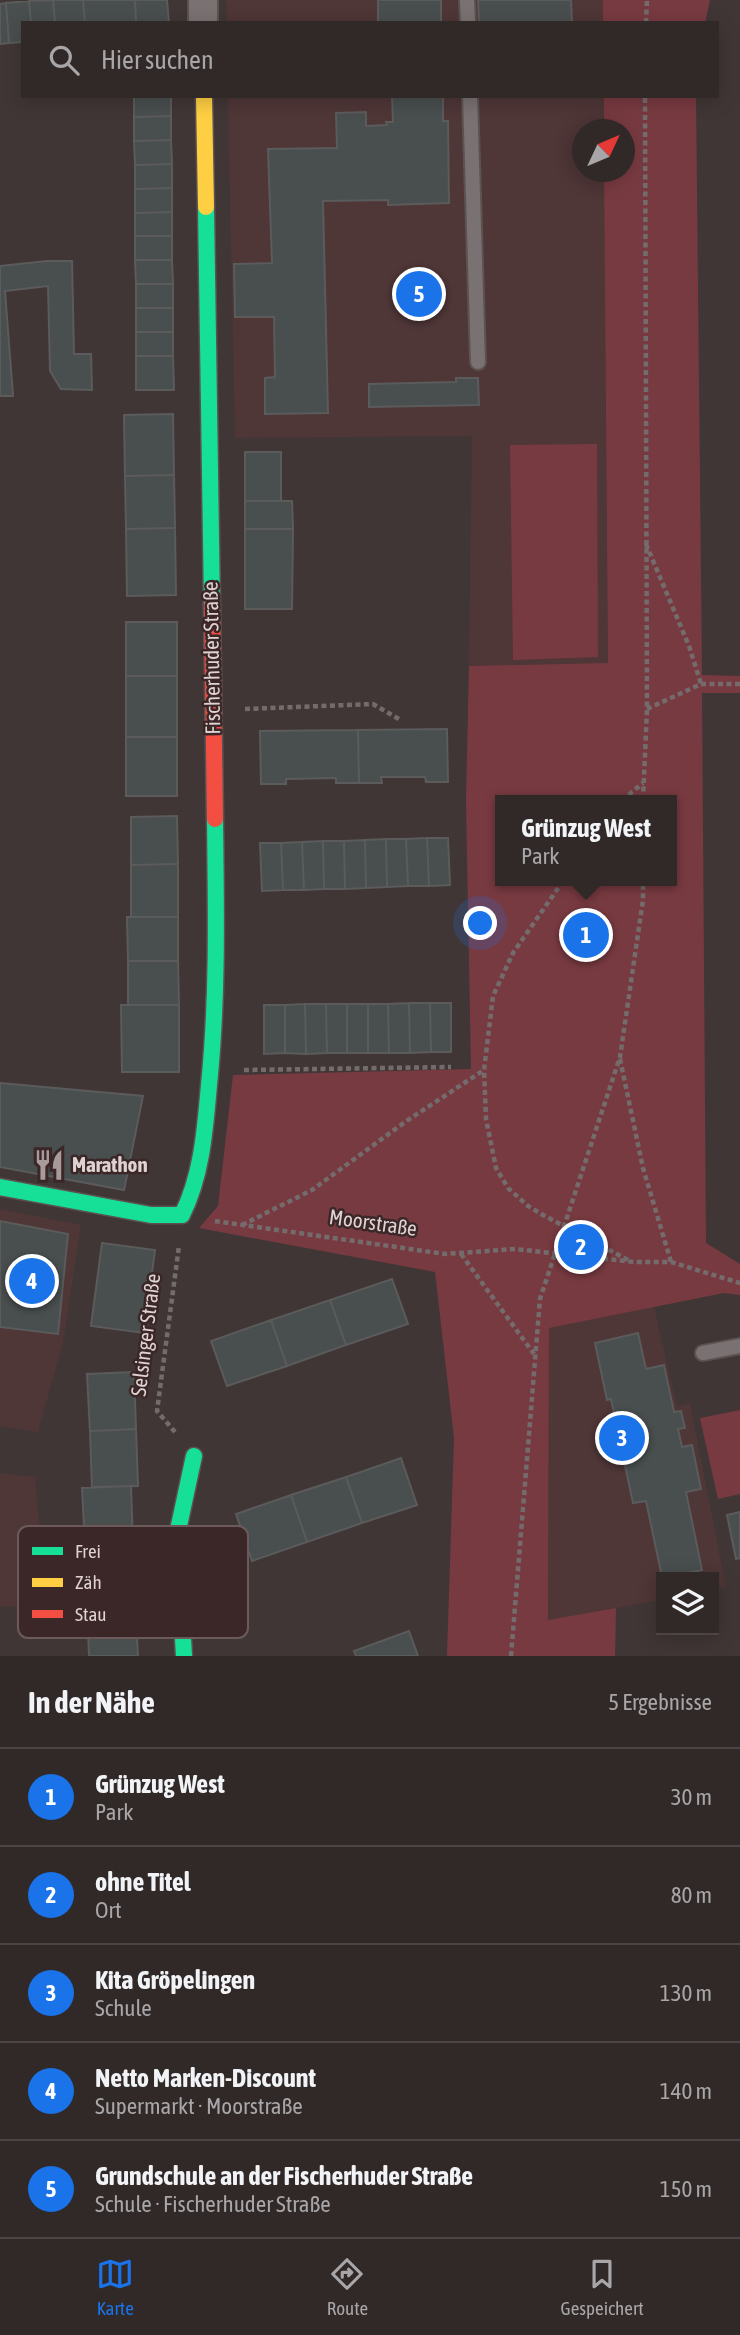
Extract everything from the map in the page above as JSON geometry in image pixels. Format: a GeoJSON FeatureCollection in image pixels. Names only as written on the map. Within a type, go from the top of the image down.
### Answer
{"type":"FeatureCollection","features":[{"type":"Feature","properties":{"kind":"street"},"geometry":{"type":"LineString","coordinates":[[202,0],[203,21]]}},
{"type":"Feature","properties":{"kind":"street","name":"Fischerhuder Straße"},"geometry":{"type":"LineString","coordinates":[[183,1215],[194,1194],[200,1167],[211,1072],[217,942],[204,98]]}},
{"type":"Feature","properties":{"kind":"street"},"geometry":{"type":"LineString","coordinates":[[0,1187],[150,1215],[183,1215]]}},
{"type":"Feature","properties":{"kind":"street"},"geometry":{"type":"LineString","coordinates":[[179,1526],[194,1456]]}},
{"type":"Feature","properties":{"kind":"street"},"geometry":{"type":"LineString","coordinates":[[183,1638],[184,1656]]}},
{"type":"Feature","properties":{"kind":"lane"},"geometry":{"type":"LineString","coordinates":[[467,0],[468,21]]}},
{"type":"Feature","properties":{"kind":"lane"},"geometry":{"type":"LineString","coordinates":[[470,98],[478,362]]}},
{"type":"Feature","properties":{"kind":"lane"},"geometry":{"type":"LineString","coordinates":[[703,1353],[740,1346]]}},
{"type":"Feature","properties":{"kind":"path"},"geometry":{"type":"LineString","coordinates":[[646,21],[647,0]]}},
{"type":"Feature","properties":{"kind":"path"},"geometry":{"type":"LineString","coordinates":[[643,795],[647,709],[645,98]]}},
{"type":"Feature","properties":{"kind":"path"},"geometry":{"type":"LineString","coordinates":[[645,541],[689,646],[701,684]]}},
{"type":"Feature","properties":{"kind":"path"},"geometry":{"type":"LineString","coordinates":[[647,709],[701,684],[740,684]]}},
{"type":"Feature","properties":{"kind":"path"},"geometry":{"type":"LineString","coordinates":[[213,711],[373,704],[399,719]]}},
{"type":"Feature","properties":{"kind":"path"},"geometry":{"type":"LineString","coordinates":[[628,795],[643,783]]}},
{"type":"Feature","properties":{"kind":"path"},"geometry":{"type":"LineString","coordinates":[[560,886],[513,953],[493,996],[484,1070],[486,1119],[496,1168],[508,1188],[528,1206],[634,1262]]}},
{"type":"Feature","properties":{"kind":"path"},"geometry":{"type":"LineString","coordinates":[[511,1656],[540,1299],[620,1057],[643,886]]}},
{"type":"Feature","properties":{"kind":"path"},"geometry":{"type":"LineString","coordinates":[[620,1057],[643,1168],[671,1262]]}},
{"type":"Feature","properties":{"kind":"path"},"geometry":{"type":"LineString","coordinates":[[211,1072],[451,1067]]}},
{"type":"Feature","properties":{"kind":"path"},"geometry":{"type":"LineString","coordinates":[[242,1226],[312,1190],[405,1122],[484,1070]]}},
{"type":"Feature","properties":{"kind":"path","name":"Moorstraße"},"geometry":{"type":"LineString","coordinates":[[183,1215],[242,1226],[445,1254],[515,1250],[634,1262],[671,1262],[740,1283]]}},
{"type":"Feature","properties":{"kind":"path","name":"Selsinger Straße"},"geometry":{"type":"LineString","coordinates":[[183,1215],[157,1411],[194,1456]]}},
{"type":"Feature","properties":{"kind":"path"},"geometry":{"type":"LineString","coordinates":[[460,1253],[535,1356]]}},
{"type":"Feature","properties":{"kind":"shaded area"},"geometry":{"type":"Polygon","coordinates":[[[226,0],[603,0],[603,21],[227,21],[226,0]]]}},
{"type":"Feature","properties":{"kind":"shaded area"},"geometry":{"type":"Polygon","coordinates":[[[603,0],[710,0],[705,21],[603,21],[603,0]]]}},
{"type":"Feature","properties":{"kind":"shaded area"},"geometry":{"type":"Polygon","coordinates":[[[228,98],[604,98],[604,119],[572,119],[572,182],[604,182],[608,664],[469,666],[472,436],[235,438],[228,98]]]}},
{"type":"Feature","properties":{"kind":"shaded area"},"geometry":{"type":"Polygon","coordinates":[[[604,98],[696,98],[702,675],[740,676],[740,693],[702,693],[706,1243],[740,1264],[740,1295],[724,1293],[549,1328],[548,1620],[616,1608],[615,1656],[447,1656],[454,1438],[435,1272],[199,1228],[218,1206],[233,1075],[471,1069],[466,801],[469,666],[608,663],[604,182],[635,182],[635,119],[604,119],[604,98]]]}},
{"type":"Feature","properties":{"kind":"shaded area"},"geometry":{"type":"Polygon","coordinates":[[[597,444],[598,657],[513,660],[510,445],[597,444]]]}},
{"type":"Feature","properties":{"kind":"shaded area"},"geometry":{"type":"Polygon","coordinates":[[[0,1209],[81,1225],[63,1342],[38,1432],[0,1426],[0,1209]]]}},
{"type":"Feature","properties":{"kind":"shaded area"},"geometry":{"type":"Polygon","coordinates":[[[654,1307],[677,1407],[690,1403],[726,1588],[719,1589],[719,1572],[656,1572],[656,1601],[548,1621],[549,1327],[654,1307]]]}},
{"type":"Feature","properties":{"kind":"shaded area"},"geometry":{"type":"Polygon","coordinates":[[[740,1410],[740,1494],[718,1499],[700,1418],[740,1410]]]}},
{"type":"Feature","properties":{"kind":"shaded area"},"geometry":{"type":"Polygon","coordinates":[[[0,1473],[35,1477],[39,1526],[18,1526],[18,1606],[0,1607],[0,1473]]]}},
{"type":"Feature","properties":{"kind":"building"},"geometry":{"type":"Polygon","coordinates":[[[53,0],[55,21],[31,21],[29,1],[53,0]]]}},
{"type":"Feature","properties":{"kind":"building"},"geometry":{"type":"Polygon","coordinates":[[[53,0],[83,0],[85,21],[55,21],[53,0]]]}},
{"type":"Feature","properties":{"kind":"building"},"geometry":{"type":"Polygon","coordinates":[[[83,0],[135,0],[136,21],[85,21],[83,0]]]}},
{"type":"Feature","properties":{"kind":"building"},"geometry":{"type":"Polygon","coordinates":[[[135,0],[167,0],[169,21],[136,21],[135,0]]]}},
{"type":"Feature","properties":{"kind":"building"},"geometry":{"type":"Polygon","coordinates":[[[378,0],[441,0],[441,21],[378,21],[378,0]]]}},
{"type":"Feature","properties":{"kind":"building"},"geometry":{"type":"Polygon","coordinates":[[[478,0],[571,0],[572,21],[479,21],[478,0]]]}},
{"type":"Feature","properties":{"kind":"building"},"geometry":{"type":"Polygon","coordinates":[[[29,1],[31,21],[21,21],[21,42],[9,43],[6,3],[29,1]]]}},
{"type":"Feature","properties":{"kind":"building"},"geometry":{"type":"Polygon","coordinates":[[[6,3],[9,43],[0,44],[0,4],[6,3]]]}},
{"type":"Feature","properties":{"kind":"building"},"geometry":{"type":"Polygon","coordinates":[[[134,98],[171,98],[171,116],[134,117],[134,98]]]}},
{"type":"Feature","properties":{"kind":"building"},"geometry":{"type":"Polygon","coordinates":[[[392,98],[443,98],[443,121],[448,121],[449,203],[388,205],[388,200],[323,201],[328,413],[265,414],[265,378],[275,377],[274,317],[235,317],[234,264],[272,263],[268,149],[337,148],[336,113],[366,112],[366,126],[393,122],[392,98]]]}},
{"type":"Feature","properties":{"kind":"building"},"geometry":{"type":"Polygon","coordinates":[[[171,116],[171,140],[134,141],[134,117],[171,116]]]}},
{"type":"Feature","properties":{"kind":"building"},"geometry":{"type":"Polygon","coordinates":[[[171,140],[172,164],[135,165],[134,141],[171,140]]]}},
{"type":"Feature","properties":{"kind":"building"},"geometry":{"type":"Polygon","coordinates":[[[172,164],[172,188],[135,189],[135,165],[172,164]]]}},
{"type":"Feature","properties":{"kind":"building"},"geometry":{"type":"Polygon","coordinates":[[[172,188],[172,212],[135,213],[135,189],[172,188]]]}},
{"type":"Feature","properties":{"kind":"building"},"geometry":{"type":"Polygon","coordinates":[[[172,212],[172,236],[135,236],[135,213],[172,212]]]}},
{"type":"Feature","properties":{"kind":"building"},"geometry":{"type":"Polygon","coordinates":[[[135,236],[172,236],[172,260],[135,260],[135,236]]]}},
{"type":"Feature","properties":{"kind":"building"},"geometry":{"type":"Polygon","coordinates":[[[135,260],[172,260],[173,284],[136,284],[135,260]]]}},
{"type":"Feature","properties":{"kind":"building"},"geometry":{"type":"Polygon","coordinates":[[[72,261],[74,354],[91,354],[92,390],[61,389],[50,371],[48,286],[5,291],[13,396],[0,396],[0,266],[72,261]]]}},
{"type":"Feature","properties":{"kind":"building"},"geometry":{"type":"Polygon","coordinates":[[[136,284],[173,284],[173,308],[136,308],[136,284]]]}},
{"type":"Feature","properties":{"kind":"building"},"geometry":{"type":"Polygon","coordinates":[[[136,308],[173,308],[173,332],[136,332],[136,308]]]}},
{"type":"Feature","properties":{"kind":"building"},"geometry":{"type":"Polygon","coordinates":[[[136,332],[173,332],[173,356],[136,356],[136,332]]]}},
{"type":"Feature","properties":{"kind":"building"},"geometry":{"type":"Polygon","coordinates":[[[136,356],[173,356],[174,390],[136,390],[136,356]]]}},
{"type":"Feature","properties":{"kind":"building"},"geometry":{"type":"Polygon","coordinates":[[[456,378],[478,378],[479,405],[369,407],[369,384],[456,382],[456,378]]]}},
{"type":"Feature","properties":{"kind":"building"},"geometry":{"type":"Polygon","coordinates":[[[173,414],[174,475],[125,476],[124,415],[173,414]]]}},
{"type":"Feature","properties":{"kind":"building"},"geometry":{"type":"Polygon","coordinates":[[[245,452],[281,452],[281,501],[245,501],[245,452]]]}},
{"type":"Feature","properties":{"kind":"building"},"geometry":{"type":"Polygon","coordinates":[[[174,475],[175,528],[126,529],[125,476],[174,475]]]}},
{"type":"Feature","properties":{"kind":"building"},"geometry":{"type":"Polygon","coordinates":[[[245,501],[292,501],[293,529],[245,529],[245,501]]]}},
{"type":"Feature","properties":{"kind":"building"},"geometry":{"type":"Polygon","coordinates":[[[175,528],[176,595],[127,596],[126,529],[175,528]]]}},
{"type":"Feature","properties":{"kind":"building"},"geometry":{"type":"Polygon","coordinates":[[[245,529],[293,529],[292,609],[245,609],[245,529]]]}},
{"type":"Feature","properties":{"kind":"building"},"geometry":{"type":"Polygon","coordinates":[[[126,622],[177,622],[177,676],[126,676],[126,622]]]}},
{"type":"Feature","properties":{"kind":"building"},"geometry":{"type":"Polygon","coordinates":[[[126,676],[177,676],[177,737],[126,737],[126,676]]]}},
{"type":"Feature","properties":{"kind":"building"},"geometry":{"type":"Polygon","coordinates":[[[447,729],[448,782],[426,782],[425,777],[381,777],[382,783],[359,783],[358,730],[447,729]]]}},
{"type":"Feature","properties":{"kind":"building"},"geometry":{"type":"Polygon","coordinates":[[[358,730],[359,783],[336,783],[336,778],[286,779],[286,784],[261,784],[260,731],[358,730]]]}},
{"type":"Feature","properties":{"kind":"building"},"geometry":{"type":"Polygon","coordinates":[[[126,737],[177,737],[177,796],[126,796],[126,737]]]}},
{"type":"Feature","properties":{"kind":"building"},"geometry":{"type":"Polygon","coordinates":[[[177,816],[178,864],[131,865],[131,817],[177,816]]]}},
{"type":"Feature","properties":{"kind":"building"},"geometry":{"type":"Polygon","coordinates":[[[427,838],[448,838],[450,885],[429,886],[427,838]]]}},
{"type":"Feature","properties":{"kind":"building"},"geometry":{"type":"Polygon","coordinates":[[[427,838],[429,886],[408,886],[406,839],[427,838]]]}},
{"type":"Feature","properties":{"kind":"building"},"geometry":{"type":"Polygon","coordinates":[[[386,839],[387,887],[366,888],[365,840],[386,839]]]}},
{"type":"Feature","properties":{"kind":"building"},"geometry":{"type":"Polygon","coordinates":[[[386,839],[406,839],[408,886],[387,887],[386,839]]]}},
{"type":"Feature","properties":{"kind":"building"},"geometry":{"type":"Polygon","coordinates":[[[365,840],[366,888],[345,889],[344,841],[365,840]]]}},
{"type":"Feature","properties":{"kind":"building"},"geometry":{"type":"Polygon","coordinates":[[[323,841],[344,841],[345,889],[324,889],[323,841]]]}},
{"type":"Feature","properties":{"kind":"building"},"geometry":{"type":"Polygon","coordinates":[[[323,841],[324,889],[304,890],[302,842],[323,841]]]}},
{"type":"Feature","properties":{"kind":"building"},"geometry":{"type":"Polygon","coordinates":[[[302,842],[304,890],[283,890],[281,843],[302,842]]]}},
{"type":"Feature","properties":{"kind":"building"},"geometry":{"type":"Polygon","coordinates":[[[260,843],[281,843],[283,890],[262,891],[260,843]]]}},
{"type":"Feature","properties":{"kind":"building"},"geometry":{"type":"Polygon","coordinates":[[[178,864],[178,917],[131,917],[131,865],[178,864]]]}},
{"type":"Feature","properties":{"kind":"building"},"geometry":{"type":"Polygon","coordinates":[[[127,917],[178,917],[178,961],[128,961],[127,917]]]}},
{"type":"Feature","properties":{"kind":"building"},"geometry":{"type":"Polygon","coordinates":[[[128,961],[178,961],[179,1005],[128,1005],[128,961]]]}},
{"type":"Feature","properties":{"kind":"building"},"geometry":{"type":"Polygon","coordinates":[[[409,1003],[410,1053],[389,1053],[388,1004],[409,1003]]]}},
{"type":"Feature","properties":{"kind":"building"},"geometry":{"type":"Polygon","coordinates":[[[409,1003],[430,1003],[431,1052],[410,1053],[409,1003]]]}},
{"type":"Feature","properties":{"kind":"building"},"geometry":{"type":"Polygon","coordinates":[[[430,1003],[451,1003],[451,1052],[431,1052],[430,1003]]]}},
{"type":"Feature","properties":{"kind":"building"},"geometry":{"type":"Polygon","coordinates":[[[305,1004],[326,1004],[327,1053],[306,1054],[305,1004]]]}},
{"type":"Feature","properties":{"kind":"building"},"geometry":{"type":"Polygon","coordinates":[[[305,1004],[306,1054],[285,1053],[285,1005],[305,1004]]]}},
{"type":"Feature","properties":{"kind":"building"},"geometry":{"type":"Polygon","coordinates":[[[326,1004],[347,1004],[347,1053],[327,1053],[326,1004]]]}},
{"type":"Feature","properties":{"kind":"building"},"geometry":{"type":"Polygon","coordinates":[[[347,1004],[368,1004],[368,1053],[347,1053],[347,1004]]]}},
{"type":"Feature","properties":{"kind":"building"},"geometry":{"type":"Polygon","coordinates":[[[368,1004],[388,1004],[389,1053],[368,1053],[368,1004]]]}},
{"type":"Feature","properties":{"kind":"building"},"geometry":{"type":"Polygon","coordinates":[[[121,1005],[179,1005],[179,1072],[122,1072],[121,1005]]]}},
{"type":"Feature","properties":{"kind":"building"},"geometry":{"type":"Polygon","coordinates":[[[264,1005],[285,1005],[285,1053],[264,1054],[264,1005]]]}},
{"type":"Feature","properties":{"kind":"building"},"geometry":{"type":"Polygon","coordinates":[[[0,1083],[143,1096],[124,1190],[0,1167],[0,1083]]]}},
{"type":"Feature","properties":{"kind":"building"},"geometry":{"type":"Polygon","coordinates":[[[0,1221],[68,1234],[58,1334],[0,1327],[0,1221]]]}},
{"type":"Feature","properties":{"kind":"building"},"geometry":{"type":"Polygon","coordinates":[[[102,1243],[155,1250],[144,1333],[91,1326],[102,1243]]]}},
{"type":"Feature","properties":{"kind":"building"},"geometry":{"type":"Polygon","coordinates":[[[392,1279],[408,1324],[346,1345],[330,1300],[392,1279]]]}},
{"type":"Feature","properties":{"kind":"building"},"geometry":{"type":"Polygon","coordinates":[[[330,1300],[346,1345],[287,1366],[271,1320],[330,1300]]]}},
{"type":"Feature","properties":{"kind":"building"},"geometry":{"type":"Polygon","coordinates":[[[271,1320],[287,1366],[227,1386],[211,1341],[271,1320]]]}},
{"type":"Feature","properties":{"kind":"building"},"geometry":{"type":"Polygon","coordinates":[[[638,1333],[646,1369],[664,1365],[674,1412],[681,1411],[685,1428],[678,1429],[682,1447],[692,1445],[701,1489],[686,1492],[702,1570],[661,1572],[646,1501],[633,1503],[611,1399],[607,1400],[595,1343],[638,1333]]]}},
{"type":"Feature","properties":{"kind":"building"},"geometry":{"type":"Polygon","coordinates":[[[134,1372],[136,1429],[90,1431],[87,1374],[134,1372]]]}},
{"type":"Feature","properties":{"kind":"building"},"geometry":{"type":"Polygon","coordinates":[[[136,1429],[138,1486],[92,1487],[90,1431],[136,1429]]]}},
{"type":"Feature","properties":{"kind":"building"},"geometry":{"type":"Polygon","coordinates":[[[401,1458],[417,1505],[362,1523],[346,1477],[401,1458]]]}},
{"type":"Feature","properties":{"kind":"building"},"geometry":{"type":"Polygon","coordinates":[[[346,1477],[362,1523],[307,1542],[291,1495],[346,1477]]]}},
{"type":"Feature","properties":{"kind":"building"},"geometry":{"type":"Polygon","coordinates":[[[131,1486],[132,1526],[84,1526],[82,1488],[131,1486]]]}},
{"type":"Feature","properties":{"kind":"building"},"geometry":{"type":"Polygon","coordinates":[[[291,1495],[307,1542],[252,1561],[248,1549],[248,1526],[240,1526],[236,1514],[291,1495]]]}},
{"type":"Feature","properties":{"kind":"building"},"geometry":{"type":"Polygon","coordinates":[[[740,1512],[740,1558],[736,1559],[727,1515],[740,1512]]]}},
{"type":"Feature","properties":{"kind":"building"},"geometry":{"type":"Polygon","coordinates":[[[409,1631],[418,1656],[356,1656],[354,1651],[409,1631]]]}},
{"type":"Feature","properties":{"kind":"building"},"geometry":{"type":"Polygon","coordinates":[[[88,1638],[137,1638],[138,1656],[89,1656],[88,1638]]]}},
{"type":"Feature","properties":{"kind":"traffic: fast"},"geometry":{"type":"LineString","coordinates":[[206,207],[212,605]]}},
{"type":"Feature","properties":{"kind":"traffic: fast"},"geometry":{"type":"LineString","coordinates":[[0,1187],[151,1215],[182,1215],[189,1200],[202,1152],[212,1052],[216,952],[215,819]]}},
{"type":"Feature","properties":{"kind":"traffic: fast"},"geometry":{"type":"LineString","coordinates":[[179,1526],[194,1456]]}},
{"type":"Feature","properties":{"kind":"traffic: fast"},"geometry":{"type":"LineString","coordinates":[[183,1638],[184,1656]]}},
{"type":"Feature","properties":{"kind":"traffic: slow"},"geometry":{"type":"LineString","coordinates":[[204,98],[206,207]]}},
{"type":"Feature","properties":{"kind":"traffic: jam"},"geometry":{"type":"LineString","coordinates":[[212,605],[215,819]]}},
{"type":"Feature","properties":{"kind":"place","name":"Grundschule an der Fischerhuder Straße"},"geometry":{"type":"Point","coordinates":[419,294]}},
{"type":"Feature","properties":{"kind":"place","name":"Grünzug West"},"geometry":{"type":"Point","coordinates":[586,935]}},
{"type":"Feature","properties":{"kind":"place","name":"Marathon"},"geometry":{"type":"Point","coordinates":[49,1165]}},
{"type":"Feature","properties":{"kind":"place","name":"ohne Titel"},"geometry":{"type":"Point","coordinates":[581,1247]}},
{"type":"Feature","properties":{"kind":"place","name":"Netto Marken-Discount"},"geometry":{"type":"Point","coordinates":[32,1281]}},
{"type":"Feature","properties":{"kind":"place","name":"Kita Gröpelingen"},"geometry":{"type":"Point","coordinates":[622,1438]}}]}
